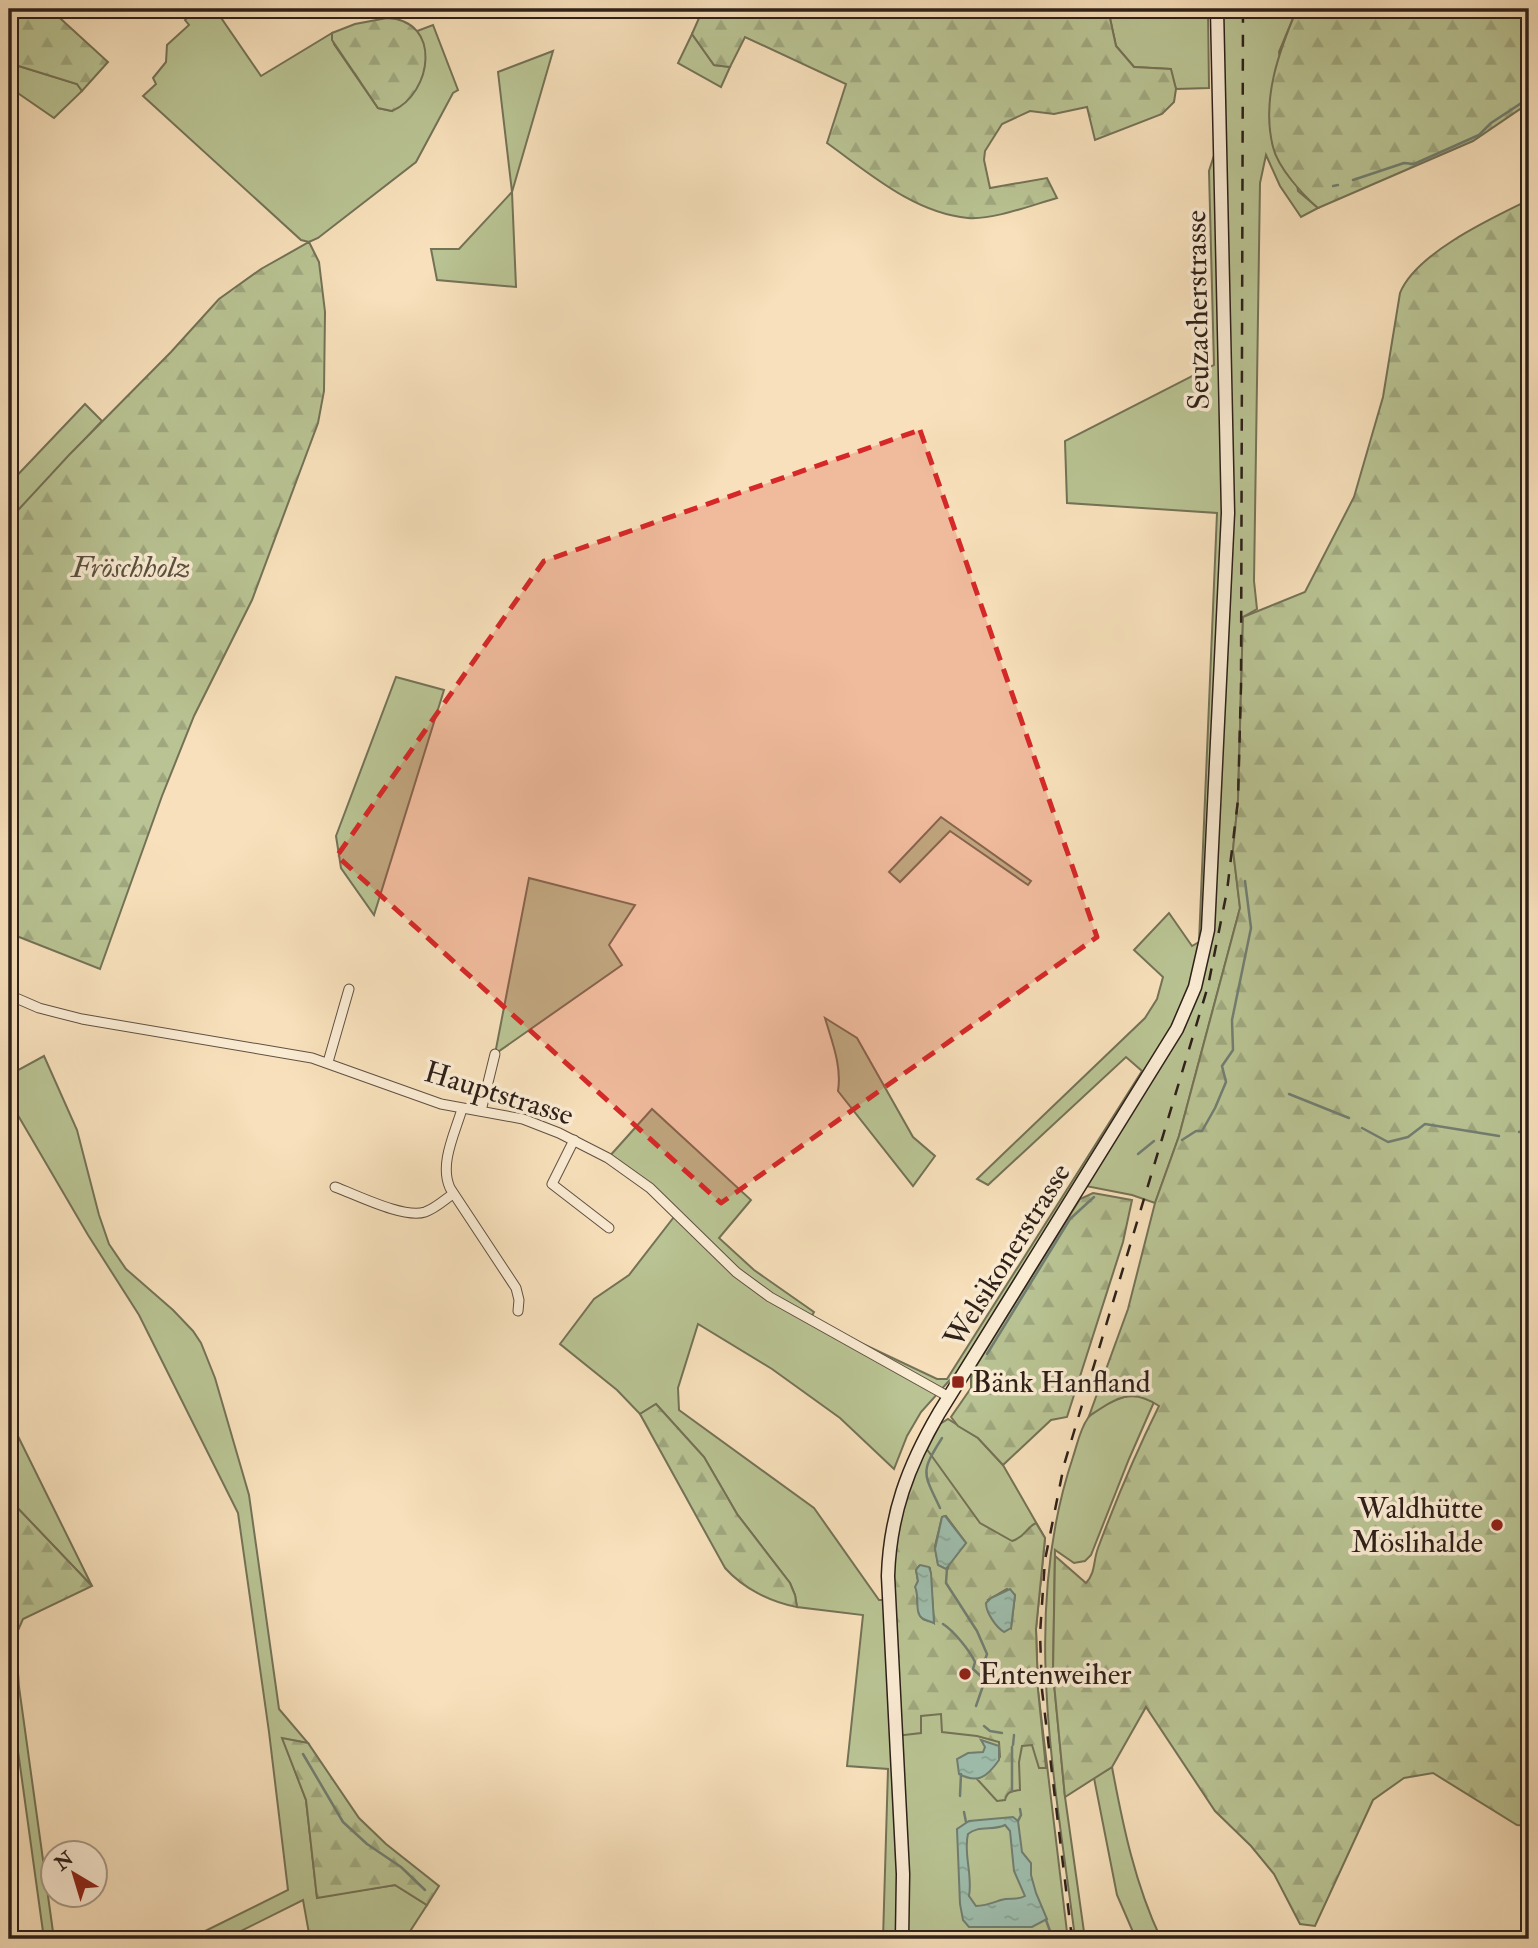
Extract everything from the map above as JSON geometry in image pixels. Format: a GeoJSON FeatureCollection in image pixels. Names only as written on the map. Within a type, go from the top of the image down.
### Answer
{"type":"FeatureCollection","features":[{"type":"Feature","properties":{"kind":"main road","name":"Seuzacherstrasse"},"geometry":{"type":"LineString","coordinates":[[1217,9],[1228,513],[1223,610]]}},
{"type":"Feature","properties":{"kind":"main road","name":"Welsikonerstrasse"},"geometry":{"type":"LineString","coordinates":[[902,1939],[903,1874],[888,1600],[889,1555],[898,1506],[911,1465],[949,1397],[1166,1048],[1188,1008],[1205,951],[1210,908],[1223,610]]}},
{"type":"Feature","properties":{"kind":"street"},"geometry":{"type":"LineString","coordinates":[[328,1062],[349,989]]}},
{"type":"Feature","properties":{"kind":"street","name":"Hauptstrasse"},"geometry":{"type":"LineString","coordinates":[[9,995],[51,1012],[82,1019],[267,1048],[328,1062],[433,1102],[462,1110],[523,1119],[574,1140],[608,1158],[650,1188],[736,1272],[770,1297],[949,1397]]}},
{"type":"Feature","properties":{"kind":"street"},"geometry":{"type":"LineString","coordinates":[[481,1111],[495,1054]]}},
{"type":"Feature","properties":{"kind":"street"},"geometry":{"type":"LineString","coordinates":[[462,1110],[445,1173],[453,1194],[516,1288],[518,1311]]}},
{"type":"Feature","properties":{"kind":"street"},"geometry":{"type":"LineString","coordinates":[[574,1140],[551,1184],[609,1228]]}},
{"type":"Feature","properties":{"kind":"street"},"geometry":{"type":"LineString","coordinates":[[335,1187],[416,1213],[427,1211],[453,1194]]}},
{"type":"Feature","properties":{"kind":"highlighted area"},"geometry":{"type":"Polygon","coordinates":[[[920,430],[1097,937],[721,1203],[337,856],[544,561],[920,430]]]}},
{"type":"Feature","properties":{"kind":"green space"},"geometry":{"type":"Polygon","coordinates":[[[9,9],[50,9],[108,62],[82,91],[77,84],[9,63],[9,9]]]}},
{"type":"Feature","properties":{"kind":"green space"},"geometry":{"type":"Polygon","coordinates":[[[196,9],[215,9],[261,76],[332,33],[334,44],[378,108],[392,111],[421,38],[417,31],[433,25],[458,90],[453,93],[416,162],[318,238],[309,242],[301,240],[143,96],[156,84],[153,78],[166,62],[167,45],[189,25],[185,20],[196,9]]]}},
{"type":"Feature","properties":{"kind":"green space"},"geometry":{"type":"Polygon","coordinates":[[[703,9],[1108,9],[1116,46],[1134,67],[1171,69],[1176,89],[1174,102],[1162,114],[1095,140],[1087,107],[1054,114],[1030,111],[1002,124],[985,151],[984,160],[990,188],[1047,178],[1057,198],[989,217],[948,215],[893,190],[827,143],[846,84],[745,37],[730,67],[714,65],[692,34],[703,9]]]}},
{"type":"Feature","properties":{"kind":"green space"},"geometry":{"type":"Polygon","coordinates":[[[1108,9],[1208,9],[1209,88],[1176,89],[1170,69],[1134,67],[1116,46],[1108,9]]]}},
{"type":"Feature","properties":{"kind":"green space"},"geometry":{"type":"Polygon","coordinates":[[[1217,9],[1297,9],[1279,52],[1298,191],[1318,208],[1301,217],[1280,186],[1266,155],[1260,183],[1254,581],[1257,609],[1243,617],[1238,800],[1233,850],[1240,908],[1179,1136],[1155,1203],[1132,1195],[1076,1184],[957,1372],[921,1412],[907,1436],[894,1469],[840,1418],[772,1369],[698,1324],[678,1388],[679,1410],[814,1508],[879,1600],[888,1600],[912,1478],[940,1424],[948,1419],[978,1438],[1003,1465],[1045,1538],[1036,1629],[1038,1690],[1067,1932],[1074,1930],[1046,1693],[1048,1574],[1057,1515],[1079,1437],[1091,1414],[1116,1400],[1135,1395],[1154,1402],[1091,1555],[1085,1561],[1074,1563],[1055,1550],[1053,1673],[1065,1797],[1085,1939],[1044,1939],[1043,1933],[917,1932],[916,1939],[883,1939],[888,1769],[847,1766],[863,1615],[797,1607],[790,1583],[737,1514],[704,1457],[656,1404],[640,1414],[617,1390],[560,1344],[594,1299],[629,1275],[677,1213],[608,1158],[652,1109],[751,1200],[719,1238],[754,1270],[814,1312],[810,1319],[937,1379],[947,1379],[1142,1071],[1126,1057],[988,1185],[977,1179],[1145,1018],[1157,999],[1163,977],[1134,950],[1169,913],[1192,946],[1199,942],[1217,513],[1067,503],[1065,441],[1214,365],[1209,171],[1219,140],[1217,9]]]}},
{"type":"Feature","properties":{"kind":"green space"},"geometry":{"type":"Polygon","coordinates":[[[1297,9],[1529,9],[1529,103],[1473,141],[1318,208],[1298,189],[1280,164],[1270,129],[1269,112],[1274,76],[1297,9]]]}},
{"type":"Feature","properties":{"kind":"green space"},"geometry":{"type":"Polygon","coordinates":[[[387,18],[405,22],[417,31],[424,44],[426,58],[416,89],[406,102],[392,111],[378,108],[332,40],[332,33],[355,24],[387,18]]]}},
{"type":"Feature","properties":{"kind":"green space"},"geometry":{"type":"Polygon","coordinates":[[[692,34],[714,65],[730,67],[721,87],[678,63],[692,34]]]}},
{"type":"Feature","properties":{"kind":"green space"},"geometry":{"type":"Polygon","coordinates":[[[553,51],[512,192],[498,72],[553,51]]]}},
{"type":"Feature","properties":{"kind":"green space"},"geometry":{"type":"Polygon","coordinates":[[[9,63],[77,84],[82,91],[54,118],[9,87],[9,63]]]}},
{"type":"Feature","properties":{"kind":"green space"},"geometry":{"type":"Polygon","coordinates":[[[512,192],[516,287],[437,280],[431,249],[459,249],[512,192]]]}},
{"type":"Feature","properties":{"kind":"green space"},"geometry":{"type":"Polygon","coordinates":[[[1529,200],[1529,1826],[1517,1825],[1433,1773],[1404,1778],[1373,1800],[1315,1926],[1300,1924],[1274,1874],[1251,1846],[1215,1811],[1146,1707],[1112,1767],[1065,1797],[1053,1673],[1055,1556],[1086,1583],[1093,1571],[1098,1548],[1134,1458],[1159,1406],[1149,1400],[1131,1396],[1114,1401],[1089,1416],[1128,1309],[1155,1203],[1179,1136],[1240,908],[1233,850],[1238,800],[1243,617],[1305,592],[1354,497],[1383,397],[1400,293],[1409,278],[1422,264],[1457,238],[1529,200]]]}},
{"type":"Feature","properties":{"kind":"green space","name":"Fröschholz"},"geometry":{"type":"Polygon","coordinates":[[[309,242],[319,262],[325,312],[324,391],[318,423],[252,600],[194,716],[162,796],[100,969],[9,933],[9,520],[219,299],[261,269],[309,242]]]}},
{"type":"Feature","properties":{"kind":"green space"},"geometry":{"type":"Polygon","coordinates":[[[85,404],[102,421],[9,520],[9,484],[85,404]]]}},
{"type":"Feature","properties":{"kind":"green space"},"geometry":{"type":"Polygon","coordinates":[[[396,677],[444,690],[374,915],[341,868],[336,836],[396,677]]]}},
{"type":"Feature","properties":{"kind":"green space"},"geometry":{"type":"Polygon","coordinates":[[[941,817],[1031,881],[1028,885],[950,831],[900,882],[889,872],[941,817]]]}},
{"type":"Feature","properties":{"kind":"green space"},"geometry":{"type":"Polygon","coordinates":[[[529,878],[635,905],[609,945],[622,965],[495,1054],[529,878]]]}},
{"type":"Feature","properties":{"kind":"green space"},"geometry":{"type":"Polygon","coordinates":[[[825,1018],[857,1038],[913,1137],[935,1156],[913,1186],[838,1091],[837,1063],[825,1018]]]}},
{"type":"Feature","properties":{"kind":"green space"},"geometry":{"type":"Polygon","coordinates":[[[44,1056],[77,1130],[109,1244],[126,1269],[193,1331],[201,1343],[215,1378],[249,1495],[279,1709],[308,1743],[283,1739],[306,1800],[317,1897],[395,1885],[427,1905],[405,1939],[310,1939],[303,1900],[225,1939],[189,1939],[288,1890],[238,1513],[139,1315],[88,1235],[9,1100],[9,1075],[44,1056]]]}},
{"type":"Feature","properties":{"kind":"green space"},"geometry":{"type":"Polygon","coordinates":[[[1093,1193],[1132,1200],[1123,1242],[1067,1417],[1051,1420],[1003,1465],[978,1438],[958,1426],[951,1417],[971,1388],[971,1374],[1080,1199],[1093,1193]]]}},
{"type":"Feature","properties":{"kind":"green space"},"geometry":{"type":"Polygon","coordinates":[[[656,1404],[704,1457],[737,1514],[790,1583],[797,1607],[758,1593],[740,1582],[725,1568],[640,1414],[656,1404]]]}},
{"type":"Feature","properties":{"kind":"green space"},"geometry":{"type":"Polygon","coordinates":[[[9,1418],[92,1586],[9,1499],[9,1418]]]}},
{"type":"Feature","properties":{"kind":"green space","name":"Entenweiher"},"geometry":{"type":"Polygon","coordinates":[[[926,1448],[980,1523],[1012,1541],[1036,1523],[1045,1538],[1036,1629],[1038,1690],[1046,1768],[1039,1768],[1032,1745],[1022,1746],[1019,1762],[1020,1790],[1010,1792],[1005,1800],[997,1801],[977,1779],[985,1775],[1000,1757],[999,1742],[977,1736],[942,1732],[941,1714],[921,1716],[921,1733],[896,1736],[892,1616],[894,1556],[905,1498],[926,1448]],[[946,1516],[942,1517],[935,1546],[938,1564],[948,1568],[949,1562],[966,1543],[946,1516]],[[919,1566],[916,1570],[919,1613],[923,1619],[934,1623],[930,1568],[919,1566]],[[1007,1589],[988,1600],[1011,1628],[1015,1595],[1007,1589]]]}},
{"type":"Feature","properties":{"kind":"green space"},"geometry":{"type":"Polygon","coordinates":[[[9,1499],[92,1586],[23,1619],[15,1637],[18,1673],[9,1674],[9,1499]]]}},
{"type":"Feature","properties":{"kind":"green space"},"geometry":{"type":"Polygon","coordinates":[[[18,1673],[40,1840],[38,1840],[38,1896],[9,1686],[9,1674],[18,1673]]]}},
{"type":"Feature","properties":{"kind":"green space"},"geometry":{"type":"Polygon","coordinates":[[[282,1738],[308,1743],[359,1818],[386,1844],[439,1886],[427,1905],[395,1885],[317,1898],[306,1800],[282,1738]]]}},
{"type":"Feature","properties":{"kind":"green space"},"geometry":{"type":"Polygon","coordinates":[[[1112,1767],[1137,1876],[1161,1939],[1136,1939],[1117,1895],[1094,1778],[1112,1767]]]}},
{"type":"Feature","properties":{"kind":"green space"},"geometry":{"type":"Polygon","coordinates":[[[40,1910],[50,1910],[54,1939],[44,1939],[40,1910]]]}},
{"type":"Feature","properties":{"kind":"water"},"geometry":{"type":"Polygon","coordinates":[[[945,1516],[966,1543],[946,1569],[938,1565],[935,1549],[942,1517],[945,1516]]]}},
{"type":"Feature","properties":{"kind":"water"},"geometry":{"type":"Polygon","coordinates":[[[920,1565],[929,1567],[931,1573],[934,1623],[922,1618],[918,1612],[915,1587],[918,1581],[916,1570],[920,1565]]]}},
{"type":"Feature","properties":{"kind":"water"},"geometry":{"type":"Polygon","coordinates":[[[1010,1589],[1015,1595],[1011,1628],[1004,1632],[992,1619],[986,1603],[1010,1589]]]}},
{"type":"Feature","properties":{"kind":"water","name":"Entenweiher"},"geometry":{"type":"Polygon","coordinates":[[[981,1740],[999,1746],[999,1760],[982,1777],[972,1778],[959,1774],[957,1759],[968,1753],[983,1752],[985,1747],[981,1740]]]}},
{"type":"Feature","properties":{"kind":"water"},"geometry":{"type":"Polygon","coordinates":[[[1013,1817],[1018,1821],[1022,1852],[1031,1863],[1036,1893],[1047,1919],[1032,1927],[969,1927],[963,1920],[957,1829],[969,1821],[1013,1817]],[[1005,1825],[968,1834],[969,1896],[976,1906],[1025,1896],[1014,1871],[1010,1831],[1005,1825]]]}},
{"type":"Feature","properties":{"kind":"waterway"},"geometry":{"type":"LineString","coordinates":[[1353,180],[1404,163],[1414,164],[1479,135],[1491,123],[1529,98]]}},
{"type":"Feature","properties":{"kind":"waterway"},"geometry":{"type":"LineString","coordinates":[[1333,186],[1338,185]]}},
{"type":"Feature","properties":{"kind":"waterway"},"geometry":{"type":"LineString","coordinates":[[1182,1140],[1196,1131],[1202,1131],[1226,1082],[1222,1066],[1233,1050],[1232,1020],[1251,928],[1245,881]]}},
{"type":"Feature","properties":{"kind":"waterway"},"geometry":{"type":"LineString","coordinates":[[1289,1094],[1349,1118]]}},
{"type":"Feature","properties":{"kind":"waterway"},"geometry":{"type":"LineString","coordinates":[[1362,1128],[1388,1142],[1408,1137],[1425,1124],[1499,1136]]}},
{"type":"Feature","properties":{"kind":"waterway"},"geometry":{"type":"LineString","coordinates":[[1519,1132],[1529,1129]]}},
{"type":"Feature","properties":{"kind":"waterway"},"geometry":{"type":"LineString","coordinates":[[1138,1154],[1154,1141]]}},
{"type":"Feature","properties":{"kind":"waterway"},"geometry":{"type":"LineString","coordinates":[[987,1354],[1070,1219],[1094,1197]]}},
{"type":"Feature","properties":{"kind":"waterway"},"geometry":{"type":"LineString","coordinates":[[940,1508],[926,1473],[930,1459],[942,1438]]}},
{"type":"Feature","properties":{"kind":"waterway"},"geometry":{"type":"LineString","coordinates":[[947,1568],[946,1583],[977,1631],[987,1654],[982,1669],[985,1680],[976,1706]]}},
{"type":"Feature","properties":{"kind":"waterway"},"geometry":{"type":"LineString","coordinates":[[943,1624],[966,1647],[975,1662],[973,1669],[984,1679]]}},
{"type":"Feature","properties":{"kind":"waterway"},"geometry":{"type":"LineString","coordinates":[[984,1726],[990,1731],[1002,1733]]}},
{"type":"Feature","properties":{"kind":"waterway"},"geometry":{"type":"LineString","coordinates":[[1013,1745],[1014,1735]]}},
{"type":"Feature","properties":{"kind":"waterway"},"geometry":{"type":"LineString","coordinates":[[1012,1747],[1012,1791]]}},
{"type":"Feature","properties":{"kind":"waterway"},"geometry":{"type":"LineString","coordinates":[[303,1754],[343,1822],[367,1844],[401,1867],[425,1890]]}},
{"type":"Feature","properties":{"kind":"waterway"},"geometry":{"type":"LineString","coordinates":[[960,1796],[961,1774]]}},
{"type":"Feature","properties":{"kind":"waterway"},"geometry":{"type":"LineString","coordinates":[[1018,1821],[1020,1809]]}},
{"type":"Feature","properties":{"kind":"waterway"},"geometry":{"type":"LineString","coordinates":[[964,1812],[966,1822]]}},
{"type":"Feature","properties":{"kind":"waterway"},"geometry":{"type":"LineString","coordinates":[[1046,1920],[1050,1931]]}},
{"type":"Feature","properties":{"kind":"railway"},"geometry":{"type":"LineString","coordinates":[[1072,1939],[1042,1690],[1040,1634],[1045,1560],[1064,1465],[1208,986],[1227,891],[1238,800],[1241,686],[1243,9]]}},
{"type":"Feature","properties":{"kind":"place","name":"Bänk Hanfland"},"geometry":{"type":"Point","coordinates":[958,1382]}},
{"type":"Feature","properties":{"kind":"place","name":"Waldhütte Möslihalde"},"geometry":{"type":"Point","coordinates":[1497,1525]}},
{"type":"Feature","properties":{"kind":"place","name":"Entenweiher"},"geometry":{"type":"Point","coordinates":[965,1674]}}]}
